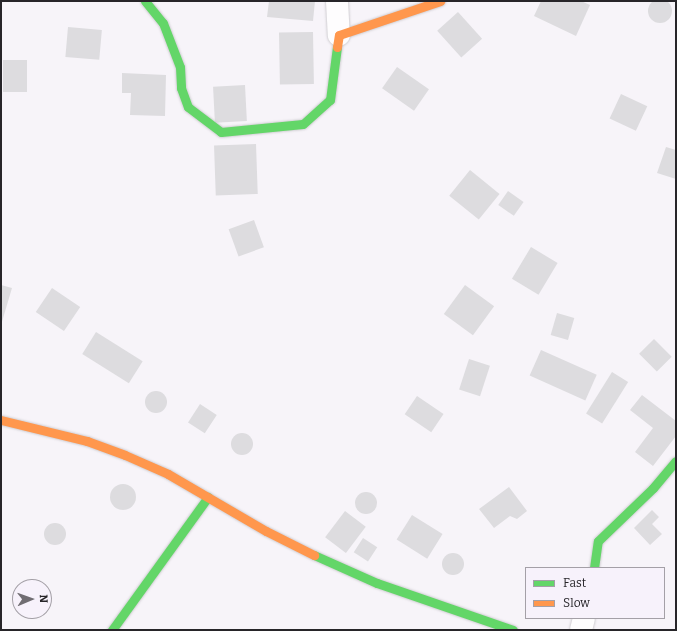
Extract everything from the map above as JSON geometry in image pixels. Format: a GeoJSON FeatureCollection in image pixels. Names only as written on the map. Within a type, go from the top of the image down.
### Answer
{"type":"FeatureCollection","features":[{"type":"Feature","properties":{"kind":"street"},"geometry":{"type":"LineString","coordinates":[[145,1],[163,23],[180,67],[181,88],[188,107],[221,132],[303,124],[330,100],[339,35],[337,1]]}},
{"type":"Feature","properties":{"kind":"street"},"geometry":{"type":"LineString","coordinates":[[339,35],[440,1]]}},
{"type":"Feature","properties":{"kind":"street"},"geometry":{"type":"LineString","coordinates":[[1,420],[43,429],[125,455],[168,474],[266,531],[329,563],[404,593],[513,630]]}},
{"type":"Feature","properties":{"kind":"street"},"geometry":{"type":"LineString","coordinates":[[594,567],[598,541],[653,488],[676,461]]}},
{"type":"Feature","properties":{"kind":"street"},"geometry":{"type":"LineString","coordinates":[[112,630],[208,497]]}},
{"type":"Feature","properties":{"kind":"street"},"geometry":{"type":"LineString","coordinates":[[581,630],[584,619]]}},
{"type":"Feature","properties":{"kind":"building"},"geometry":{"type":"Polygon","coordinates":[[[660,-1],[669,2],[672,11],[669,20],[660,23],[651,20],[648,11],[651,2],[660,-1]]]}},
{"type":"Feature","properties":{"kind":"building"},"geometry":{"type":"Polygon","coordinates":[[[269,1],[315,1],[313,21],[267,17],[269,1]]]}},
{"type":"Feature","properties":{"kind":"building"},"geometry":{"type":"Polygon","coordinates":[[[541,1],[581,1],[590,5],[576,36],[534,16],[541,1]]]}},
{"type":"Feature","properties":{"kind":"building"},"geometry":{"type":"Polygon","coordinates":[[[458,12],[482,39],[461,57],[437,31],[458,12]]]}},
{"type":"Feature","properties":{"kind":"building"},"geometry":{"type":"Polygon","coordinates":[[[68,27],[102,30],[99,60],[65,57],[68,27]]]}},
{"type":"Feature","properties":{"kind":"building"},"geometry":{"type":"Polygon","coordinates":[[[313,32],[314,84],[280,85],[279,33],[313,32]]]}},
{"type":"Feature","properties":{"kind":"building"},"geometry":{"type":"Polygon","coordinates":[[[3,60],[27,60],[27,92],[3,92],[3,60]]]}},
{"type":"Feature","properties":{"kind":"building"},"geometry":{"type":"Polygon","coordinates":[[[397,67],[429,89],[414,111],[382,88],[397,67]]]}},
{"type":"Feature","properties":{"kind":"building"},"geometry":{"type":"Polygon","coordinates":[[[122,73],[166,75],[165,116],[130,115],[131,93],[122,93],[122,73]]]}},
{"type":"Feature","properties":{"kind":"building"},"geometry":{"type":"Polygon","coordinates":[[[245,85],[247,121],[215,123],[213,87],[245,85]]]}},
{"type":"Feature","properties":{"kind":"building"},"geometry":{"type":"Polygon","coordinates":[[[621,94],[647,106],[636,131],[610,118],[621,94]]]}},
{"type":"Feature","properties":{"kind":"building"},"geometry":{"type":"Polygon","coordinates":[[[256,144],[258,194],[216,195],[214,145],[256,144]]]}},
{"type":"Feature","properties":{"kind":"building"},"geometry":{"type":"Polygon","coordinates":[[[666,147],[676,150],[676,179],[657,173],[666,147]]]}},
{"type":"Feature","properties":{"kind":"building"},"geometry":{"type":"Polygon","coordinates":[[[470,170],[500,194],[479,220],[449,196],[470,170]]]}},
{"type":"Feature","properties":{"kind":"building"},"geometry":{"type":"Polygon","coordinates":[[[508,191],[524,202],[514,216],[498,205],[508,191]]]}},
{"type":"Feature","properties":{"kind":"building"},"geometry":{"type":"Polygon","coordinates":[[[254,220],[264,247],[239,256],[229,229],[254,220]]]}},
{"type":"Feature","properties":{"kind":"building"},"geometry":{"type":"Polygon","coordinates":[[[531,247],[558,263],[539,295],[512,279],[531,247]]]}},
{"type":"Feature","properties":{"kind":"building"},"geometry":{"type":"Polygon","coordinates":[[[1,285],[12,288],[1,325],[1,285]]]}},
{"type":"Feature","properties":{"kind":"building"},"geometry":{"type":"Polygon","coordinates":[[[465,285],[494,306],[473,335],[444,314],[465,285]]]}},
{"type":"Feature","properties":{"kind":"building"},"geometry":{"type":"Polygon","coordinates":[[[52,288],[80,307],[64,331],[36,312],[52,288]]]}},
{"type":"Feature","properties":{"kind":"building"},"geometry":{"type":"Polygon","coordinates":[[[557,313],[574,318],[568,340],[551,335],[557,313]]]}},
{"type":"Feature","properties":{"kind":"building"},"geometry":{"type":"Polygon","coordinates":[[[96,332],[143,361],[129,383],[82,354],[96,332]]]}},
{"type":"Feature","properties":{"kind":"building"},"geometry":{"type":"Polygon","coordinates":[[[654,339],[672,357],[657,372],[639,354],[654,339]]]}},
{"type":"Feature","properties":{"kind":"building"},"geometry":{"type":"Polygon","coordinates":[[[541,350],[597,375],[585,400],[530,376],[541,350]]]}},
{"type":"Feature","properties":{"kind":"building"},"geometry":{"type":"Polygon","coordinates":[[[469,359],[490,366],[480,396],[459,389],[469,359]]]}},
{"type":"Feature","properties":{"kind":"building"},"geometry":{"type":"Polygon","coordinates":[[[612,372],[628,382],[602,424],[586,414],[612,372]]]}},
{"type":"Feature","properties":{"kind":"building"},"geometry":{"type":"Polygon","coordinates":[[[156,391],[164,394],[167,402],[164,410],[156,413],[148,410],[145,402],[148,394],[156,391]]]}},
{"type":"Feature","properties":{"kind":"building"},"geometry":{"type":"Polygon","coordinates":[[[642,395],[676,421],[676,436],[653,466],[635,452],[653,428],[630,410],[642,395]]]}},
{"type":"Feature","properties":{"kind":"building"},"geometry":{"type":"Polygon","coordinates":[[[417,396],[444,414],[431,432],[405,414],[417,396]]]}},
{"type":"Feature","properties":{"kind":"building"},"geometry":{"type":"Polygon","coordinates":[[[200,404],[217,415],[205,433],[188,422],[200,404]]]}},
{"type":"Feature","properties":{"kind":"building"},"geometry":{"type":"Polygon","coordinates":[[[242,433],[250,436],[253,444],[250,452],[242,455],[234,452],[231,444],[234,436],[242,433]]]}},
{"type":"Feature","properties":{"kind":"building"},"geometry":{"type":"Polygon","coordinates":[[[123,484],[132,488],[136,497],[132,506],[123,510],[114,506],[110,497],[114,488],[123,484]]]}},
{"type":"Feature","properties":{"kind":"building"},"geometry":{"type":"Polygon","coordinates":[[[509,487],[527,511],[517,519],[510,516],[494,528],[479,509],[509,487]]]}},
{"type":"Feature","properties":{"kind":"building"},"geometry":{"type":"Polygon","coordinates":[[[366,492],[374,495],[377,503],[374,511],[366,514],[358,511],[355,503],[358,495],[366,492]]]}},
{"type":"Feature","properties":{"kind":"building"},"geometry":{"type":"Polygon","coordinates":[[[652,510],[659,517],[652,524],[662,534],[650,545],[634,528],[652,510]]]}},
{"type":"Feature","properties":{"kind":"building"},"geometry":{"type":"Polygon","coordinates":[[[345,511],[366,527],[346,553],[325,537],[345,511]]]}},
{"type":"Feature","properties":{"kind":"building"},"geometry":{"type":"Polygon","coordinates":[[[412,515],[443,534],[427,559],[397,540],[412,515]]]}},
{"type":"Feature","properties":{"kind":"building"},"geometry":{"type":"Polygon","coordinates":[[[55,523],[59,524],[65,530],[65,538],[59,544],[55,545],[51,544],[45,538],[44,534],[45,530],[51,524],[55,523]]]}},
{"type":"Feature","properties":{"kind":"building"},"geometry":{"type":"Polygon","coordinates":[[[363,538],[377,547],[368,562],[354,552],[363,538]]]}},
{"type":"Feature","properties":{"kind":"building"},"geometry":{"type":"Polygon","coordinates":[[[453,553],[461,556],[464,564],[461,572],[453,575],[445,572],[442,564],[445,556],[453,553]]]}},
{"type":"Feature","properties":{"kind":"traffic: fast"},"geometry":{"type":"LineString","coordinates":[[145,1],[163,23],[180,67],[181,88],[188,107],[221,132],[303,124],[330,100],[337,47]]}},
{"type":"Feature","properties":{"kind":"traffic: fast"},"geometry":{"type":"LineString","coordinates":[[594,567],[598,541],[653,488],[676,461]]}},
{"type":"Feature","properties":{"kind":"traffic: fast"},"geometry":{"type":"LineString","coordinates":[[112,630],[208,497]]}},
{"type":"Feature","properties":{"kind":"traffic: fast"},"geometry":{"type":"LineString","coordinates":[[314,555],[377,583],[513,630]]}},
{"type":"Feature","properties":{"kind":"traffic: slow"},"geometry":{"type":"LineString","coordinates":[[337,47],[339,35],[440,1]]}},
{"type":"Feature","properties":{"kind":"traffic: slow"},"geometry":{"type":"LineString","coordinates":[[1,420],[87,441],[125,455],[168,474],[266,531],[314,555]]}}]}
